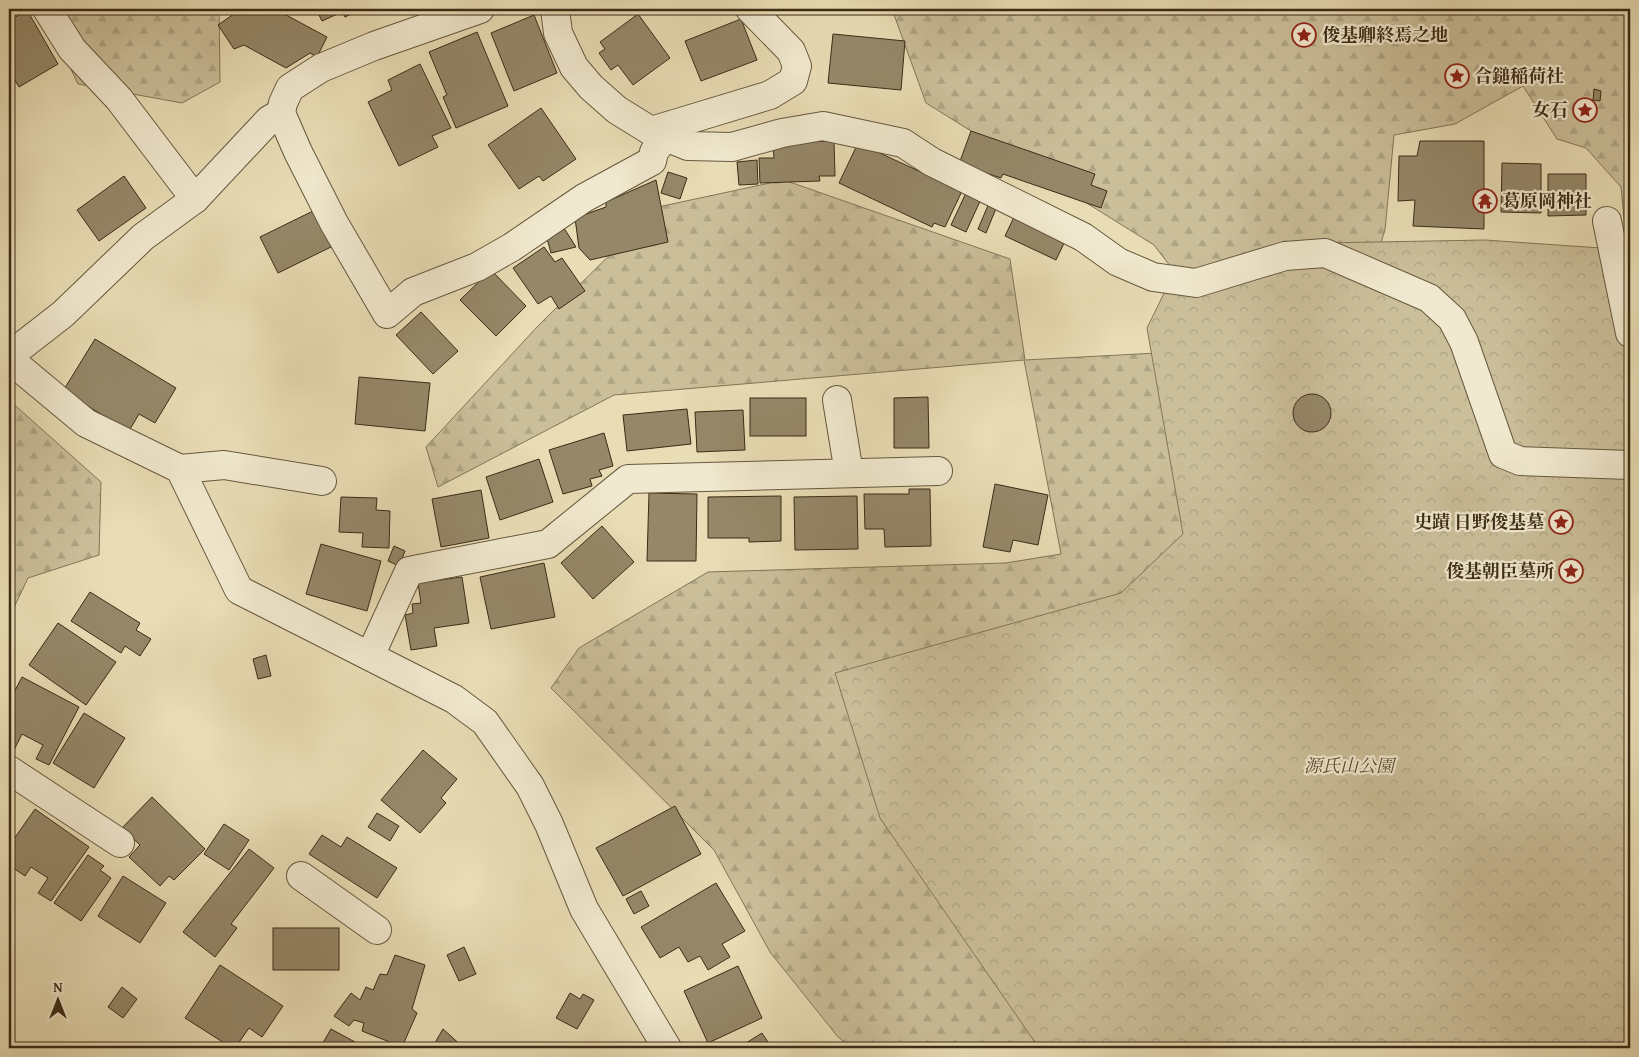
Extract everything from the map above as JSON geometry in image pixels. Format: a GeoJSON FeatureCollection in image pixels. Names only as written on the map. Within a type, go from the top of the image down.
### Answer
{"type":"FeatureCollection","features":[{"type":"Feature","properties":{"kind":"street"},"geometry":{"type":"LineString","coordinates":[[47,9],[72,49],[119,99],[195,199]]}},
{"type":"Feature","properties":{"kind":"street"},"geometry":{"type":"LineString","coordinates":[[480,9],[374,46],[321,68],[290,88],[282,103],[281,113],[298,152],[334,223],[387,314],[414,292],[476,267],[512,247],[584,198],[652,161],[658,134]]}},
{"type":"Feature","properties":{"kind":"street"},"geometry":{"type":"LineString","coordinates":[[555,9],[558,33],[574,67],[591,87],[617,110],[658,134],[688,146],[732,147],[782,133],[823,126],[903,143],[932,162],[1083,237],[1118,262],[1153,277],[1196,283],[1285,256],[1325,253],[1429,298],[1452,320],[1464,342],[1503,454],[1520,462],[1630,465]]}},
{"type":"Feature","properties":{"kind":"street"},"geometry":{"type":"LineString","coordinates":[[658,134],[770,95],[793,81],[797,66],[791,51],[750,9]]}},
{"type":"Feature","properties":{"kind":"street"},"geometry":{"type":"LineString","coordinates":[[281,113],[269,120],[195,199],[143,237],[63,314],[9,358],[86,423],[180,469],[224,465],[322,481]]}},
{"type":"Feature","properties":{"kind":"street"},"geometry":{"type":"LineString","coordinates":[[1607,221],[1630,333]]}},
{"type":"Feature","properties":{"kind":"street"},"geometry":{"type":"LineString","coordinates":[[838,400],[849,473]]}},
{"type":"Feature","properties":{"kind":"street"},"geometry":{"type":"LineString","coordinates":[[180,469],[239,590],[454,699],[485,722],[530,786],[549,824],[584,909],[667,1048]]}},
{"type":"Feature","properties":{"kind":"street"},"geometry":{"type":"LineString","coordinates":[[370,656],[409,571],[548,544],[628,479],[938,471]]}},
{"type":"Feature","properties":{"kind":"street"},"geometry":{"type":"LineString","coordinates":[[9,770],[120,844]]}},
{"type":"Feature","properties":{"kind":"street"},"geometry":{"type":"LineString","coordinates":[[301,876],[377,930]]}},
{"type":"Feature","properties":{"kind":"green space"},"geometry":{"type":"Polygon","coordinates":[[[42,9],[219,9],[220,82],[182,103],[78,84],[42,9]]]}},
{"type":"Feature","properties":{"kind":"green space"},"geometry":{"type":"Polygon","coordinates":[[[892,9],[1630,9],[1630,281],[1621,187],[1586,148],[1557,139],[1523,86],[1455,124],[1394,135],[1385,230],[1361,305],[1214,323],[1154,245],[926,103],[892,9]]]}},
{"type":"Feature","properties":{"kind":"green space"},"geometry":{"type":"Polygon","coordinates":[[[784,180],[1010,259],[1025,360],[1176,352],[1369,1048],[852,1048],[838,1037],[770,952],[714,850],[551,688],[579,648],[708,572],[1006,563],[1061,554],[1024,360],[614,395],[438,487],[426,447],[537,327],[658,207],[784,180]]]}},
{"type":"Feature","properties":{"kind":"green space","name":"源氏山公園"},"geometry":{"type":"Polygon","coordinates":[[[1485,240],[1630,250],[1630,1048],[1039,1048],[880,818],[835,673],[1121,593],[1183,534],[1147,328],[1171,279],[1319,243],[1485,240]]]}},
{"type":"Feature","properties":{"kind":"green space"},"geometry":{"type":"Polygon","coordinates":[[[9,400],[101,482],[99,555],[28,578],[9,618],[9,400]]]}},
{"type":"Feature","properties":{"kind":"building"},"geometry":{"type":"Polygon","coordinates":[[[241,9],[251,9],[258,14],[261,9],[275,9],[327,37],[317,57],[310,53],[286,68],[244,45],[234,49],[218,25],[241,9]]]}},
{"type":"Feature","properties":{"kind":"building"},"geometry":{"type":"Polygon","coordinates":[[[316,9],[361,9],[345,17],[342,12],[322,21],[316,9]]]}},
{"type":"Feature","properties":{"kind":"building"},"geometry":{"type":"Polygon","coordinates":[[[590,9],[607,9],[592,14],[590,9]]]}},
{"type":"Feature","properties":{"kind":"building"},"geometry":{"type":"Polygon","coordinates":[[[27,10],[58,64],[19,87],[9,70],[9,21],[27,10]]]}},
{"type":"Feature","properties":{"kind":"building"},"geometry":{"type":"Polygon","coordinates":[[[638,14],[670,58],[633,85],[618,65],[611,70],[599,53],[605,49],[600,42],[638,14]]]}},
{"type":"Feature","properties":{"kind":"building"},"geometry":{"type":"Polygon","coordinates":[[[534,15],[557,73],[514,91],[491,33],[534,15]]]}},
{"type":"Feature","properties":{"kind":"building"},"geometry":{"type":"Polygon","coordinates":[[[741,19],[757,60],[701,81],[685,41],[741,19]]]}},
{"type":"Feature","properties":{"kind":"building"},"geometry":{"type":"Polygon","coordinates":[[[477,32],[508,106],[456,128],[443,97],[447,95],[429,52],[477,32]]]}},
{"type":"Feature","properties":{"kind":"building"},"geometry":{"type":"Polygon","coordinates":[[[833,34],[905,41],[901,90],[828,83],[833,34]]]}},
{"type":"Feature","properties":{"kind":"building"},"geometry":{"type":"Polygon","coordinates":[[[420,64],[451,128],[432,136],[438,147],[399,166],[368,102],[392,90],[388,80],[420,64]]]}},
{"type":"Feature","properties":{"kind":"building"},"geometry":{"type":"Polygon","coordinates":[[[1594,89],[1601,91],[1600,101],[1593,100],[1594,89]]]}},
{"type":"Feature","properties":{"kind":"building"},"geometry":{"type":"Polygon","coordinates":[[[541,108],[576,159],[543,181],[539,176],[519,189],[488,145],[541,108]]]}},
{"type":"Feature","properties":{"kind":"building"},"geometry":{"type":"Polygon","coordinates":[[[971,131],[1095,174],[1091,185],[1107,191],[1101,208],[1003,174],[1001,178],[959,164],[971,131]]]}},
{"type":"Feature","properties":{"kind":"building"},"geometry":{"type":"Polygon","coordinates":[[[834,141],[835,176],[819,176],[820,181],[760,183],[759,158],[774,158],[773,143],[834,141]]]}},
{"type":"Feature","properties":{"kind":"building"},"geometry":{"type":"Polygon","coordinates":[[[1420,141],[1484,141],[1484,229],[1413,226],[1415,200],[1398,201],[1399,156],[1417,156],[1420,141]]]}},
{"type":"Feature","properties":{"kind":"building"},"geometry":{"type":"Polygon","coordinates":[[[858,143],[962,191],[945,227],[934,223],[932,227],[839,183],[858,143]]]}},
{"type":"Feature","properties":{"kind":"building"},"geometry":{"type":"Polygon","coordinates":[[[757,160],[758,184],[739,185],[737,162],[757,160]]]}},
{"type":"Feature","properties":{"kind":"building"},"geometry":{"type":"Polygon","coordinates":[[[1502,163],[1541,164],[1541,213],[1501,212],[1502,163]]]}},
{"type":"Feature","properties":{"kind":"building"},"geometry":{"type":"Polygon","coordinates":[[[668,172],[687,178],[680,199],[661,193],[668,172]]]}},
{"type":"Feature","properties":{"kind":"building"},"geometry":{"type":"Polygon","coordinates":[[[1548,174],[1586,174],[1586,215],[1548,216],[1548,174]]]}},
{"type":"Feature","properties":{"kind":"building"},"geometry":{"type":"Polygon","coordinates":[[[124,176],[146,208],[99,241],[77,210],[124,176]]]}},
{"type":"Feature","properties":{"kind":"building"},"geometry":{"type":"Polygon","coordinates":[[[656,180],[668,242],[590,260],[579,248],[575,218],[606,207],[606,202],[656,180]]]}},
{"type":"Feature","properties":{"kind":"building"},"geometry":{"type":"Polygon","coordinates":[[[966,193],[981,199],[966,232],[951,225],[966,193]]]}},
{"type":"Feature","properties":{"kind":"building"},"geometry":{"type":"Polygon","coordinates":[[[989,203],[997,206],[986,233],[978,229],[989,203]]]}},
{"type":"Feature","properties":{"kind":"building"},"geometry":{"type":"Polygon","coordinates":[[[313,211],[331,247],[278,273],[260,237],[313,211]]]}},
{"type":"Feature","properties":{"kind":"building"},"geometry":{"type":"Polygon","coordinates":[[[1015,215],[1066,239],[1056,260],[1005,236],[1015,215]]]}},
{"type":"Feature","properties":{"kind":"building"},"geometry":{"type":"Polygon","coordinates":[[[562,225],[576,247],[551,253],[545,231],[562,225]]]}},
{"type":"Feature","properties":{"kind":"building"},"geometry":{"type":"Polygon","coordinates":[[[544,247],[555,262],[562,258],[585,291],[559,309],[551,296],[538,304],[513,268],[544,247]]]}},
{"type":"Feature","properties":{"kind":"building"},"geometry":{"type":"Polygon","coordinates":[[[491,270],[526,306],[496,336],[460,300],[491,270]]]}},
{"type":"Feature","properties":{"kind":"building"},"geometry":{"type":"Polygon","coordinates":[[[421,312],[458,351],[433,374],[396,335],[421,312]]]}},
{"type":"Feature","properties":{"kind":"building"},"geometry":{"type":"Polygon","coordinates":[[[95,339],[176,388],[155,423],[139,414],[129,431],[63,391],[95,339]]]}},
{"type":"Feature","properties":{"kind":"building"},"geometry":{"type":"Polygon","coordinates":[[[359,377],[430,383],[425,431],[355,424],[359,377]]]}},
{"type":"Feature","properties":{"kind":"building"},"geometry":{"type":"Polygon","coordinates":[[[1312,394],[1325,400],[1331,413],[1325,426],[1312,432],[1299,426],[1293,413],[1299,400],[1312,394]]]}},
{"type":"Feature","properties":{"kind":"building"},"geometry":{"type":"Polygon","coordinates":[[[928,397],[929,448],[894,448],[894,398],[928,397]]]}},
{"type":"Feature","properties":{"kind":"building"},"geometry":{"type":"Polygon","coordinates":[[[750,398],[806,398],[806,436],[750,436],[750,398]]]}},
{"type":"Feature","properties":{"kind":"building"},"geometry":{"type":"Polygon","coordinates":[[[687,409],[691,444],[627,451],[623,415],[687,409]]]}},
{"type":"Feature","properties":{"kind":"building"},"geometry":{"type":"Polygon","coordinates":[[[743,410],[745,450],[697,452],[695,412],[743,410]]]}},
{"type":"Feature","properties":{"kind":"building"},"geometry":{"type":"Polygon","coordinates":[[[604,433],[613,466],[599,470],[602,476],[590,479],[592,486],[563,494],[549,450],[604,433]]]}},
{"type":"Feature","properties":{"kind":"building"},"geometry":{"type":"Polygon","coordinates":[[[539,459],[553,502],[500,520],[486,477],[539,459]]]}},
{"type":"Feature","properties":{"kind":"building"},"geometry":{"type":"Polygon","coordinates":[[[995,484],[1048,495],[1038,545],[1013,540],[1010,552],[983,547],[995,484]]]}},
{"type":"Feature","properties":{"kind":"building"},"geometry":{"type":"Polygon","coordinates":[[[909,489],[930,489],[931,546],[885,547],[884,529],[865,529],[864,494],[909,494],[909,489]]]}},
{"type":"Feature","properties":{"kind":"building"},"geometry":{"type":"Polygon","coordinates":[[[481,490],[489,538],[441,547],[432,499],[481,490]]]}},
{"type":"Feature","properties":{"kind":"building"},"geometry":{"type":"Polygon","coordinates":[[[649,493],[697,494],[696,561],[647,561],[649,493]]]}},
{"type":"Feature","properties":{"kind":"building"},"geometry":{"type":"Polygon","coordinates":[[[781,496],[781,541],[749,542],[749,538],[708,538],[708,497],[781,496]]]}},
{"type":"Feature","properties":{"kind":"building"},"geometry":{"type":"Polygon","coordinates":[[[857,496],[858,549],[795,550],[794,497],[857,496]]]}},
{"type":"Feature","properties":{"kind":"building"},"geometry":{"type":"Polygon","coordinates":[[[341,497],[377,498],[376,510],[390,511],[389,548],[362,547],[363,533],[339,532],[341,497]]]}},
{"type":"Feature","properties":{"kind":"building"},"geometry":{"type":"Polygon","coordinates":[[[602,526],[634,562],[593,599],[561,563],[602,526]]]}},
{"type":"Feature","properties":{"kind":"building"},"geometry":{"type":"Polygon","coordinates":[[[321,544],[381,561],[367,611],[306,594],[321,544]]]}},
{"type":"Feature","properties":{"kind":"building"},"geometry":{"type":"Polygon","coordinates":[[[394,546],[405,551],[399,566],[388,561],[394,546]]]}},
{"type":"Feature","properties":{"kind":"building"},"geometry":{"type":"Polygon","coordinates":[[[544,563],[555,617],[491,629],[480,577],[544,563]]]}},
{"type":"Feature","properties":{"kind":"building"},"geometry":{"type":"Polygon","coordinates":[[[462,577],[469,623],[434,628],[437,646],[411,650],[405,615],[413,613],[412,604],[421,603],[418,583],[462,577]]]}},
{"type":"Feature","properties":{"kind":"building"},"geometry":{"type":"Polygon","coordinates":[[[90,592],[140,623],[136,630],[151,639],[140,656],[125,646],[121,653],[71,621],[90,592]]]}},
{"type":"Feature","properties":{"kind":"building"},"geometry":{"type":"Polygon","coordinates":[[[58,623],[116,662],[86,705],[29,665],[58,623]]]}},
{"type":"Feature","properties":{"kind":"building"},"geometry":{"type":"Polygon","coordinates":[[[266,655],[271,676],[258,679],[253,659],[266,655]]]}},
{"type":"Feature","properties":{"kind":"building"},"geometry":{"type":"Polygon","coordinates":[[[22,677],[79,707],[49,765],[36,759],[43,745],[22,734],[14,750],[9,748],[9,702],[22,677]]]}},
{"type":"Feature","properties":{"kind":"building"},"geometry":{"type":"Polygon","coordinates":[[[84,713],[125,738],[94,788],[53,763],[84,713]]]}},
{"type":"Feature","properties":{"kind":"building"},"geometry":{"type":"Polygon","coordinates":[[[423,750],[457,779],[441,798],[446,803],[420,833],[381,800],[423,750]]]}},
{"type":"Feature","properties":{"kind":"building"},"geometry":{"type":"Polygon","coordinates":[[[152,797],[205,849],[174,880],[169,876],[160,886],[129,857],[140,845],[122,828],[152,797]]]}},
{"type":"Feature","properties":{"kind":"building"},"geometry":{"type":"Polygon","coordinates":[[[675,806],[701,854],[623,896],[596,848],[675,806]]]}},
{"type":"Feature","properties":{"kind":"building"},"geometry":{"type":"Polygon","coordinates":[[[35,809],[89,847],[51,901],[38,893],[48,878],[31,867],[25,876],[9,865],[9,846],[35,809]]]}},
{"type":"Feature","properties":{"kind":"building"},"geometry":{"type":"Polygon","coordinates":[[[377,813],[399,826],[390,841],[368,827],[377,813]]]}},
{"type":"Feature","properties":{"kind":"building"},"geometry":{"type":"Polygon","coordinates":[[[224,824],[249,840],[229,870],[204,854],[224,824]]]}},
{"type":"Feature","properties":{"kind":"building"},"geometry":{"type":"Polygon","coordinates":[[[322,835],[341,847],[347,837],[397,868],[377,898],[309,854],[322,835]]]}},
{"type":"Feature","properties":{"kind":"building"},"geometry":{"type":"Polygon","coordinates":[[[249,849],[274,868],[231,924],[237,928],[215,957],[183,932],[249,849]]]}},
{"type":"Feature","properties":{"kind":"building"},"geometry":{"type":"Polygon","coordinates":[[[88,855],[104,866],[100,870],[111,878],[81,921],[54,903],[88,855]]]}},
{"type":"Feature","properties":{"kind":"building"},"geometry":{"type":"Polygon","coordinates":[[[123,876],[166,903],[140,943],[98,916],[123,876]]]}},
{"type":"Feature","properties":{"kind":"building"},"geometry":{"type":"Polygon","coordinates":[[[716,883],[745,931],[722,944],[730,957],[708,970],[700,956],[688,962],[679,947],[660,958],[641,927],[716,883]]]}},
{"type":"Feature","properties":{"kind":"building"},"geometry":{"type":"Polygon","coordinates":[[[641,891],[649,906],[634,914],[626,899],[641,891]]]}},
{"type":"Feature","properties":{"kind":"building"},"geometry":{"type":"Polygon","coordinates":[[[273,928],[339,928],[339,970],[273,970],[273,928]]]}},
{"type":"Feature","properties":{"kind":"building"},"geometry":{"type":"Polygon","coordinates":[[[464,947],[476,974],[459,981],[447,955],[464,947]]]}},
{"type":"Feature","properties":{"kind":"building"},"geometry":{"type":"Polygon","coordinates":[[[395,955],[425,965],[412,1009],[417,1013],[402,1047],[362,1031],[364,1023],[354,1020],[349,1026],[334,1016],[351,993],[360,1000],[366,987],[373,990],[380,974],[387,975],[395,955]]]}},
{"type":"Feature","properties":{"kind":"building"},"geometry":{"type":"Polygon","coordinates":[[[220,965],[283,1006],[262,1037],[249,1028],[235,1048],[232,1048],[185,1018],[220,965]]]}},
{"type":"Feature","properties":{"kind":"building"},"geometry":{"type":"Polygon","coordinates":[[[738,966],[762,1018],[708,1043],[684,991],[738,966]]]}},
{"type":"Feature","properties":{"kind":"building"},"geometry":{"type":"Polygon","coordinates":[[[122,987],[137,999],[123,1018],[108,1007],[122,987]]]}},
{"type":"Feature","properties":{"kind":"building"},"geometry":{"type":"Polygon","coordinates":[[[570,993],[580,999],[583,994],[594,1000],[577,1029],[556,1018],[570,993]]]}},
{"type":"Feature","properties":{"kind":"building"},"geometry":{"type":"Polygon","coordinates":[[[331,1029],[366,1048],[320,1048],[331,1029]]]}},
{"type":"Feature","properties":{"kind":"building"},"geometry":{"type":"Polygon","coordinates":[[[443,1029],[464,1048],[441,1048],[436,1041],[443,1029]]]}},
{"type":"Feature","properties":{"kind":"building"},"geometry":{"type":"Polygon","coordinates":[[[762,1033],[772,1048],[738,1048],[762,1033]]]}},
{"type":"Feature","properties":{"kind":"place","name":"俊基卿終焉之地"},"geometry":{"type":"Point","coordinates":[1304,35]}},
{"type":"Feature","properties":{"kind":"place","name":"合鎚稲荷社"},"geometry":{"type":"Point","coordinates":[1457,76]}},
{"type":"Feature","properties":{"kind":"place","name":"女石"},"geometry":{"type":"Point","coordinates":[1585,110]}},
{"type":"Feature","properties":{"kind":"place","name":"葛原岡神社"},"geometry":{"type":"Point","coordinates":[1485,201]}},
{"type":"Feature","properties":{"kind":"place","name":"史蹟 日野俊基墓"},"geometry":{"type":"Point","coordinates":[1561,522]}},
{"type":"Feature","properties":{"kind":"place","name":"俊基朝臣墓所"},"geometry":{"type":"Point","coordinates":[1571,571]}}]}
